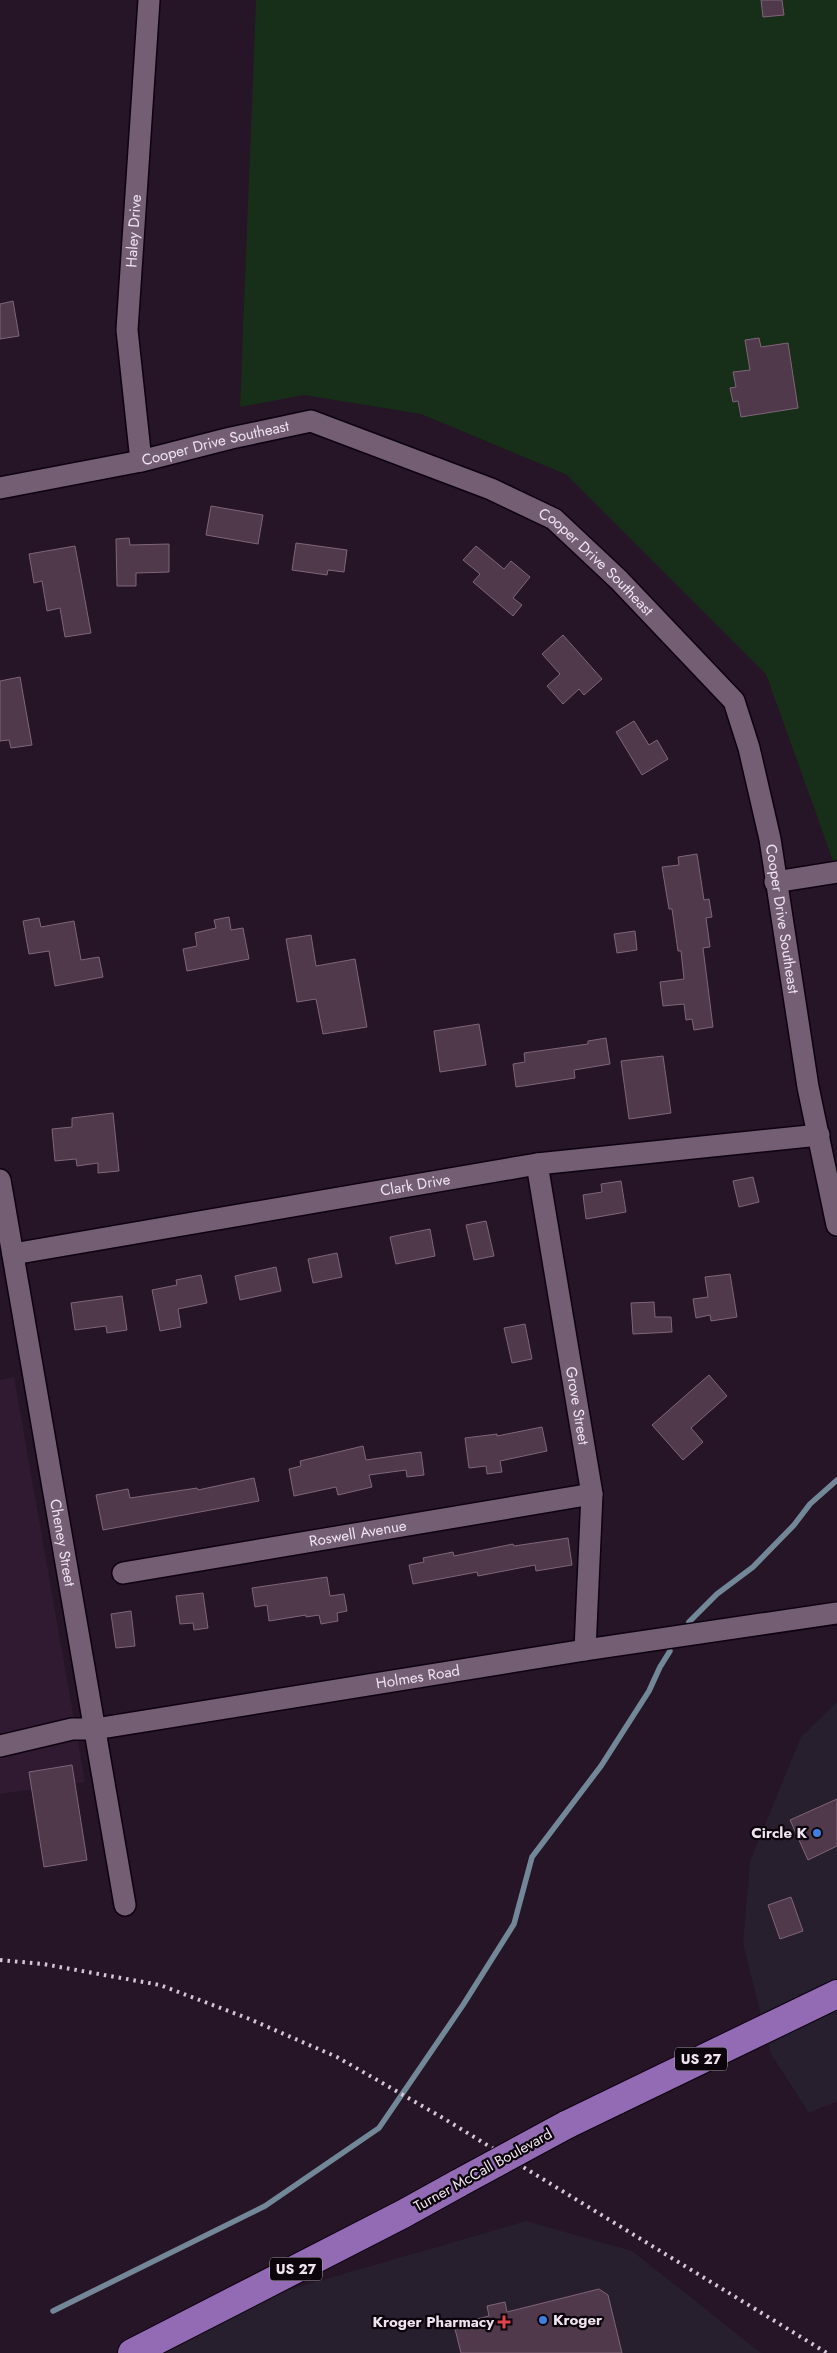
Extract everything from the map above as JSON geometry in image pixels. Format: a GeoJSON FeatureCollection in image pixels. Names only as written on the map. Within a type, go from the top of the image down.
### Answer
{"type":"FeatureCollection","features":[{"type":"Feature","properties":{"kind":"main road","name":"Turner McCall Boulevard"},"geometry":{"type":"LineString","coordinates":[[132,2353],[403,2214],[566,2125],[837,1994]]}},
{"type":"Feature","properties":{"kind":"street","name":"Haley Drive"},"geometry":{"type":"LineString","coordinates":[[141,461],[127,330],[149,0]]}},
{"type":"Feature","properties":{"kind":"street","name":"Cooper Drive Southeast"},"geometry":{"type":"LineString","coordinates":[[0,488],[141,461],[231,438],[311,421],[491,489],[554,519],[619,580],[734,701],[749,748],[770,839],[808,1087],[837,1226]]}},
{"type":"Feature","properties":{"kind":"street"},"geometry":{"type":"LineString","coordinates":[[776,882],[837,872]]}},
{"type":"Feature","properties":{"kind":"street","name":"Clark Drive"},"geometry":{"type":"LineString","coordinates":[[13,1254],[537,1164],[819,1135]]}},
{"type":"Feature","properties":{"kind":"street","name":"Grove Street"},"geometry":{"type":"LineString","coordinates":[[537,1164],[592,1494],[585,1650]]}},
{"type":"Feature","properties":{"kind":"street","name":"Cheney Street"},"geometry":{"type":"LineString","coordinates":[[0,1180],[125,1905]]}},
{"type":"Feature","properties":{"kind":"street","name":"Roswell Avenue"},"geometry":{"type":"LineString","coordinates":[[123,1573],[592,1494]]}},
{"type":"Feature","properties":{"kind":"street","name":"Holmes Road"},"geometry":{"type":"LineString","coordinates":[[0,1746],[72,1729],[95,1729],[585,1650],[837,1613]]}},
{"type":"Feature","properties":{"kind":"shaded area"},"geometry":{"type":"Polygon","coordinates":[[[14,1377],[85,1782],[0,1794],[0,1380],[14,1377]]]}},
{"type":"Feature","properties":{"kind":"shaded area"},"geometry":{"type":"Polygon","coordinates":[[[837,1702],[837,2101],[809,2113],[771,2054],[743,1944],[750,1861],[801,1737],[837,1702]]]}},
{"type":"Feature","properties":{"kind":"shaded area"},"geometry":{"type":"Polygon","coordinates":[[[526,2221],[632,2251],[761,2353],[133,2353],[212,2312],[526,2221]]]}},
{"type":"Feature","properties":{"kind":"green space"},"geometry":{"type":"Polygon","coordinates":[[[256,0],[837,0],[837,872],[766,674],[567,475],[421,414],[304,395],[240,407],[256,0]]]}},
{"type":"Feature","properties":{"kind":"building"},"geometry":{"type":"Polygon","coordinates":[[[761,0],[782,0],[784,15],[763,17],[761,0]]]}},
{"type":"Feature","properties":{"kind":"building"},"geometry":{"type":"Polygon","coordinates":[[[13,301],[19,336],[0,339],[0,304],[13,301]]]}},
{"type":"Feature","properties":{"kind":"building"},"geometry":{"type":"Polygon","coordinates":[[[759,338],[761,347],[788,343],[798,408],[741,417],[738,401],[733,402],[730,388],[736,387],[733,372],[750,370],[745,340],[759,338]]]}},
{"type":"Feature","properties":{"kind":"building"},"geometry":{"type":"Polygon","coordinates":[[[211,506],[263,515],[258,544],[206,535],[211,506]]]}},
{"type":"Feature","properties":{"kind":"building"},"geometry":{"type":"Polygon","coordinates":[[[129,538],[130,545],[169,544],[169,572],[136,573],[136,586],[117,586],[116,539],[129,538]]]}},
{"type":"Feature","properties":{"kind":"building"},"geometry":{"type":"Polygon","coordinates":[[[296,543],[347,550],[344,572],[328,570],[327,575],[292,570],[296,543]]]}},
{"type":"Feature","properties":{"kind":"building"},"geometry":{"type":"Polygon","coordinates":[[[75,546],[91,633],[65,637],[60,608],[47,611],[42,581],[34,583],[29,554],[75,546]]]}},
{"type":"Feature","properties":{"kind":"building"},"geometry":{"type":"Polygon","coordinates":[[[476,546],[504,569],[511,561],[530,577],[513,598],[522,605],[513,616],[473,582],[480,574],[463,560],[476,546]]]}},
{"type":"Feature","properties":{"kind":"building"},"geometry":{"type":"Polygon","coordinates":[[[563,635],[602,679],[584,695],[579,689],[563,704],[547,686],[560,674],[542,654],[563,635]]]}},
{"type":"Feature","properties":{"kind":"building"},"geometry":{"type":"Polygon","coordinates":[[[20,677],[32,745],[11,748],[9,740],[0,741],[0,681],[20,677]]]}},
{"type":"Feature","properties":{"kind":"building"},"geometry":{"type":"Polygon","coordinates":[[[634,721],[649,745],[657,740],[668,759],[642,775],[616,732],[634,721]]]}},
{"type":"Feature","properties":{"kind":"building"},"geometry":{"type":"Polygon","coordinates":[[[697,854],[704,900],[709,899],[712,917],[706,918],[710,947],[703,948],[713,1027],[694,1030],[692,1019],[686,1020],[684,1004],[663,1006],[660,982],[684,979],[681,951],[678,951],[672,909],[669,909],[662,867],[679,865],[678,857],[697,854]]]}},
{"type":"Feature","properties":{"kind":"building"},"geometry":{"type":"Polygon","coordinates":[[[229,917],[231,930],[243,928],[249,959],[187,971],[183,949],[197,946],[195,933],[216,928],[214,920],[229,917]]]}},
{"type":"Feature","properties":{"kind":"building"},"geometry":{"type":"Polygon","coordinates":[[[39,918],[41,927],[74,921],[81,960],[99,957],[103,977],[55,986],[49,951],[29,954],[23,921],[39,918]]]}},
{"type":"Feature","properties":{"kind":"building"},"geometry":{"type":"Polygon","coordinates":[[[635,931],[637,950],[617,953],[614,934],[635,931]]]}},
{"type":"Feature","properties":{"kind":"building"},"geometry":{"type":"Polygon","coordinates":[[[311,935],[316,966],[355,959],[367,1027],[323,1034],[316,999],[297,1002],[286,939],[311,935]]]}},
{"type":"Feature","properties":{"kind":"building"},"geometry":{"type":"Polygon","coordinates":[[[479,1024],[486,1065],[440,1072],[434,1031],[479,1024]]]}},
{"type":"Feature","properties":{"kind":"building"},"geometry":{"type":"Polygon","coordinates":[[[606,1038],[610,1064],[574,1070],[575,1078],[516,1087],[513,1064],[525,1062],[524,1053],[588,1044],[588,1041],[606,1038]]]}},
{"type":"Feature","properties":{"kind":"building"},"geometry":{"type":"Polygon","coordinates":[[[663,1056],[671,1113],[629,1119],[621,1061],[663,1056]]]}},
{"type":"Feature","properties":{"kind":"building"},"geometry":{"type":"Polygon","coordinates":[[[113,1113],[119,1171],[98,1173],[98,1163],[77,1166],[76,1159],[55,1161],[52,1129],[72,1127],[72,1118],[113,1113]]]}},
{"type":"Feature","properties":{"kind":"building"},"geometry":{"type":"Polygon","coordinates":[[[753,1177],[759,1202],[739,1207],[733,1181],[753,1177]]]}},
{"type":"Feature","properties":{"kind":"building"},"geometry":{"type":"Polygon","coordinates":[[[621,1181],[626,1212],[586,1219],[583,1195],[602,1192],[601,1184],[621,1181]]]}},
{"type":"Feature","properties":{"kind":"building"},"geometry":{"type":"Polygon","coordinates":[[[486,1221],[494,1256],[474,1260],[466,1225],[486,1221]]]}},
{"type":"Feature","properties":{"kind":"building"},"geometry":{"type":"Polygon","coordinates":[[[430,1229],[435,1256],[396,1264],[390,1237],[430,1229]]]}},
{"type":"Feature","properties":{"kind":"building"},"geometry":{"type":"Polygon","coordinates":[[[337,1253],[342,1277],[313,1283],[308,1259],[337,1253]]]}},
{"type":"Feature","properties":{"kind":"building"},"geometry":{"type":"Polygon","coordinates":[[[276,1267],[281,1291],[240,1300],[235,1276],[276,1267]]]}},
{"type":"Feature","properties":{"kind":"building"},"geometry":{"type":"Polygon","coordinates":[[[730,1274],[737,1317],[711,1321],[710,1315],[696,1318],[693,1299],[708,1297],[705,1277],[730,1274]]]}},
{"type":"Feature","properties":{"kind":"building"},"geometry":{"type":"Polygon","coordinates":[[[201,1275],[207,1303],[178,1309],[181,1327],[160,1331],[152,1290],[177,1285],[176,1280],[201,1275]]]}},
{"type":"Feature","properties":{"kind":"building"},"geometry":{"type":"Polygon","coordinates":[[[122,1296],[127,1330],[107,1333],[106,1326],[75,1330],[71,1303],[122,1296]]]}},
{"type":"Feature","properties":{"kind":"building"},"geometry":{"type":"Polygon","coordinates":[[[654,1302],[655,1317],[671,1317],[672,1332],[633,1334],[631,1303],[654,1302]]]}},
{"type":"Feature","properties":{"kind":"building"},"geometry":{"type":"Polygon","coordinates":[[[525,1324],[532,1359],[512,1363],[504,1328],[525,1324]]]}},
{"type":"Feature","properties":{"kind":"building"},"geometry":{"type":"Polygon","coordinates":[[[709,1375],[727,1396],[691,1428],[703,1442],[683,1460],[652,1425],[709,1375]]]}},
{"type":"Feature","properties":{"kind":"building"},"geometry":{"type":"Polygon","coordinates":[[[542,1427],[547,1451],[500,1461],[502,1472],[487,1474],[486,1466],[469,1468],[465,1438],[497,1434],[497,1436],[542,1427]]]}},
{"type":"Feature","properties":{"kind":"building"},"geometry":{"type":"Polygon","coordinates":[[[363,1446],[366,1460],[421,1452],[424,1475],[407,1477],[406,1470],[369,1475],[372,1487],[338,1495],[336,1487],[294,1496],[289,1469],[301,1466],[300,1461],[363,1446]]]}},
{"type":"Feature","properties":{"kind":"building"},"geometry":{"type":"Polygon","coordinates":[[[254,1478],[259,1501],[103,1530],[96,1495],[128,1489],[130,1498],[197,1488],[198,1490],[254,1478]]]}},
{"type":"Feature","properties":{"kind":"building"},"geometry":{"type":"Polygon","coordinates":[[[568,1538],[572,1565],[536,1571],[535,1565],[478,1576],[477,1572],[413,1584],[409,1565],[424,1562],[423,1558],[453,1552],[454,1556],[513,1544],[514,1546],[568,1538]]]}},
{"type":"Feature","properties":{"kind":"building"},"geometry":{"type":"Polygon","coordinates":[[[327,1577],[330,1596],[344,1594],[347,1611],[337,1613],[338,1621],[321,1624],[319,1615],[306,1617],[306,1615],[269,1621],[267,1605],[255,1607],[252,1588],[327,1577]]]}},
{"type":"Feature","properties":{"kind":"building"},"geometry":{"type":"Polygon","coordinates":[[[203,1593],[208,1628],[194,1630],[193,1623],[180,1624],[176,1596],[203,1593]]]}},
{"type":"Feature","properties":{"kind":"building"},"geometry":{"type":"Polygon","coordinates":[[[131,1611],[135,1646],[116,1648],[111,1614],[131,1611]]]}},
{"type":"Feature","properties":{"kind":"building"},"geometry":{"type":"Polygon","coordinates":[[[72,1765],[87,1860],[44,1867],[29,1772],[72,1765]]]}},
{"type":"Feature","properties":{"kind":"building","name":"Circle K"},"geometry":{"type":"Polygon","coordinates":[[[837,1799],[837,1846],[808,1860],[790,1820],[837,1799]]]}},
{"type":"Feature","properties":{"kind":"building"},"geometry":{"type":"Polygon","coordinates":[[[791,1897],[803,1931],[780,1939],[768,1905],[791,1897]]]}},
{"type":"Feature","properties":{"kind":"building","name":"Kroger"},"geometry":{"type":"Polygon","coordinates":[[[599,2289],[608,2295],[622,2353],[461,2353],[454,2325],[489,2316],[487,2306],[505,2302],[507,2312],[599,2289]]]}},
{"type":"Feature","properties":{"kind":"waterway"},"geometry":{"type":"LineString","coordinates":[[689,1622],[717,1594],[753,1567],[794,1525],[810,1504],[837,1480]]}},
{"type":"Feature","properties":{"kind":"waterway"},"geometry":{"type":"LineString","coordinates":[[53,2311],[265,2206],[379,2128],[463,2005],[514,1924],[532,1857],[601,1766],[649,1691],[670,1651]]}},
{"type":"Feature","properties":{"kind":"railway"},"geometry":{"type":"LineString","coordinates":[[0,1960],[43,1964],[160,1985],[247,2018],[337,2057],[443,2118],[827,2353]]}},
{"type":"Feature","properties":{"kind":"place","name":"Circle K"},"geometry":{"type":"Point","coordinates":[817,1833]}},
{"type":"Feature","properties":{"kind":"place","name":"Kroger"},"geometry":{"type":"Point","coordinates":[543,2320]}},
{"type":"Feature","properties":{"kind":"place","name":"Kroger Pharmacy"},"geometry":{"type":"Point","coordinates":[504,2322]}}]}
